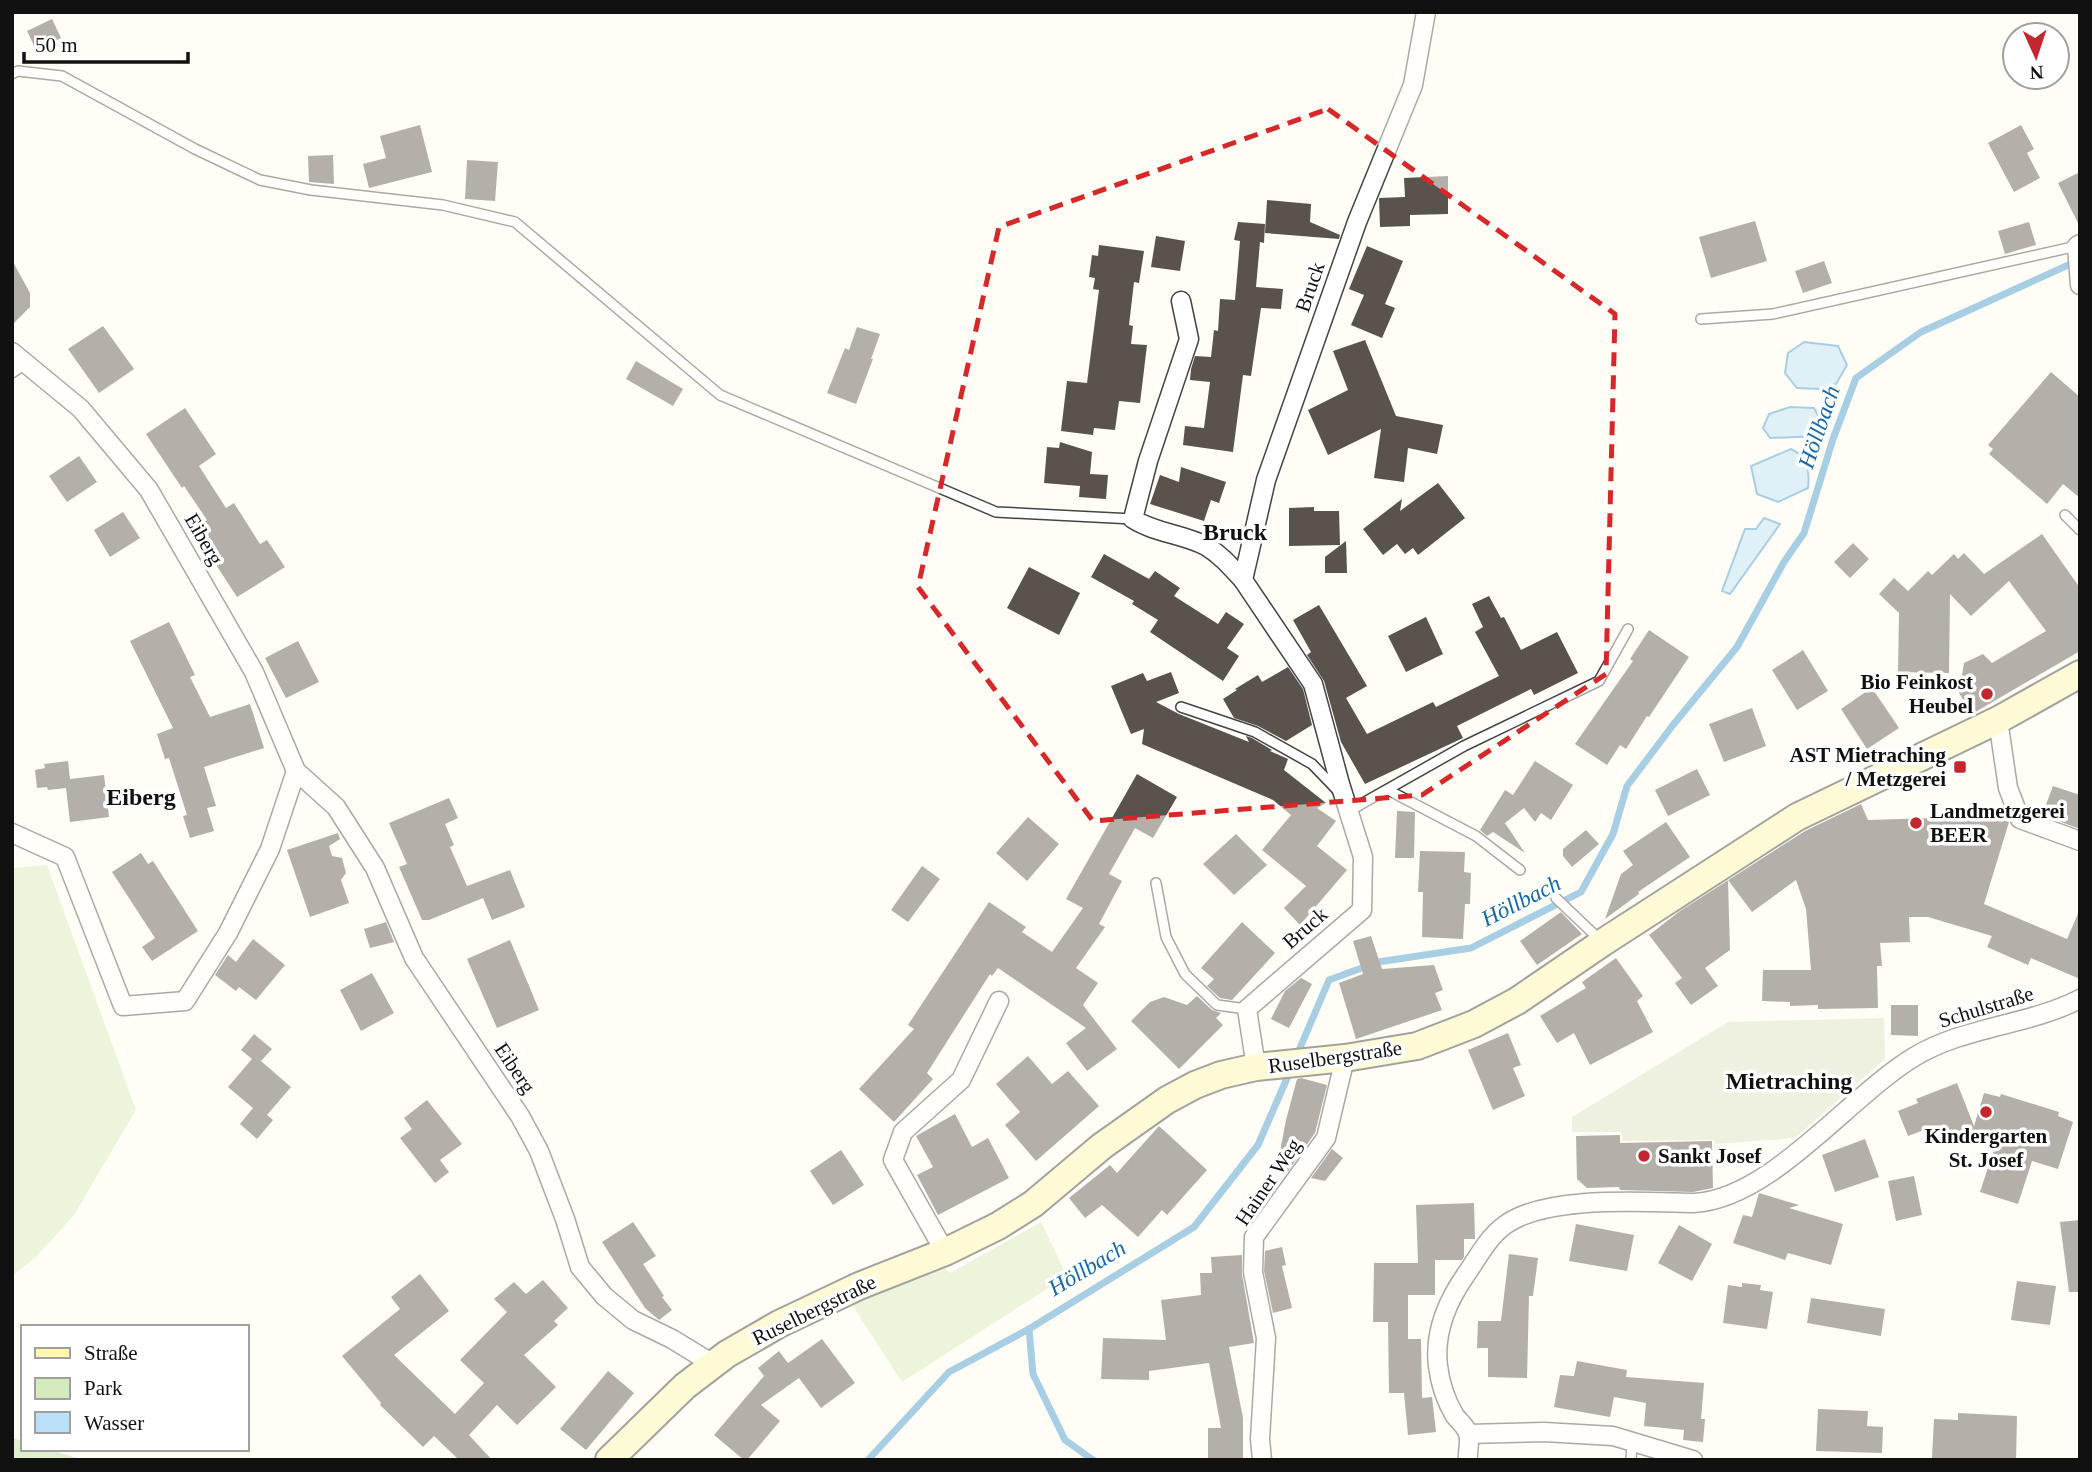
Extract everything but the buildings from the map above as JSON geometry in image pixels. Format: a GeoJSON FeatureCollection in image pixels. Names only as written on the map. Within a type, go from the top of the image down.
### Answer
{"type":"FeatureCollection","features":[{"type":"Feature","properties":{"kind":"main road","name":"Ruselbergstraße"},"geometry":{"type":"LineString","coordinates":[[609,1460],[713,1364],[779,1324],[998,1226],[1033,1204],[1102,1146],[1167,1100],[1195,1085],[1221,1075],[1267,1066],[1345,1058],[1417,1046],[1474,1024],[1517,1001],[1797,817],[1998,720],[2080,674]]}},
{"type":"Feature","properties":{"kind":"street","name":"Bruck"},"geometry":{"type":"LineString","coordinates":[[1243,580],[1266,480],[1357,222],[1413,85],[1426,12]]}},
{"type":"Feature","properties":{"kind":"street"},"geometry":{"type":"LineString","coordinates":[[2078,246],[2079,281]]}},
{"type":"Feature","properties":{"kind":"street"},"geometry":{"type":"LineString","coordinates":[[1133,519],[1148,461],[1189,339],[1181,301]]}},
{"type":"Feature","properties":{"kind":"street","name":"Eiberg"},"geometry":{"type":"LineString","coordinates":[[17,362],[81,409],[149,490],[254,672],[296,771],[336,807],[375,868],[414,958],[520,1116],[539,1150],[580,1267],[604,1296],[633,1320],[672,1339],[713,1364]]}},
{"type":"Feature","properties":{"kind":"street","name":"Bruck"},"geometry":{"type":"LineString","coordinates":[[1133,519],[1144,526],[1204,545],[1223,557],[1243,580],[1313,684],[1363,857],[1362,910],[1247,1009]]}},
{"type":"Feature","properties":{"kind":"street"},"geometry":{"type":"LineString","coordinates":[[1998,720],[2008,788],[2020,819],[2080,841]]}},
{"type":"Feature","properties":{"kind":"street"},"geometry":{"type":"LineString","coordinates":[[12,833],[65,857],[123,1006],[185,1002],[228,933],[270,849],[296,771]]}},
{"type":"Feature","properties":{"kind":"street","name":"Schulstraße"},"geometry":{"type":"LineString","coordinates":[[1468,1434],[1454,1414],[1444,1392],[1438,1365],[1440,1326],[1448,1302],[1488,1242],[1504,1226],[1521,1216],[1565,1204],[1693,1203],[1724,1198],[1773,1170],[1880,1081],[1913,1058],[1966,1034],[2044,1014],[2080,999]]}},
{"type":"Feature","properties":{"kind":"street"},"geometry":{"type":"LineString","coordinates":[[944,1252],[893,1160],[903,1132],[961,1080],[999,1001]]}},
{"type":"Feature","properties":{"kind":"street"},"geometry":{"type":"LineString","coordinates":[[1247,1009],[1267,1066]]}},
{"type":"Feature","properties":{"kind":"street","name":"Hainer Weg"},"geometry":{"type":"LineString","coordinates":[[1262,1460],[1260,1439],[1266,1338],[1253,1272],[1254,1237],[1326,1138],[1345,1058]]}},
{"type":"Feature","properties":{"kind":"street"},"geometry":{"type":"LineString","coordinates":[[1468,1460],[1468,1434],[1544,1432],[1613,1436],[1631,1451],[1693,1460]]}},
{"type":"Feature","properties":{"kind":"street"},"geometry":{"type":"LineString","coordinates":[[1260,1439],[1275,1460]]}},
{"type":"Feature","properties":{"kind":"lane"},"geometry":{"type":"LineString","coordinates":[[12,74],[18,71],[62,76],[195,149],[261,180],[310,190],[443,205],[515,222],[720,395],[996,512],[1133,519]]}},
{"type":"Feature","properties":{"kind":"lane"},"geometry":{"type":"LineString","coordinates":[[1702,319],[1773,314],[2078,246]]}},
{"type":"Feature","properties":{"kind":"lane"},"geometry":{"type":"LineString","coordinates":[[2065,515],[2080,530]]}},
{"type":"Feature","properties":{"kind":"lane"},"geometry":{"type":"LineString","coordinates":[[1346,804],[1388,790],[1464,746],[1599,681],[1628,629]]}},
{"type":"Feature","properties":{"kind":"lane","name":"Bruck"},"geometry":{"type":"LineString","coordinates":[[1181,707],[1255,732],[1312,764],[1346,804]]}},
{"type":"Feature","properties":{"kind":"lane"},"geometry":{"type":"LineString","coordinates":[[1388,790],[1476,836],[1520,870]]}},
{"type":"Feature","properties":{"kind":"lane"},"geometry":{"type":"LineString","coordinates":[[1156,883],[1166,937],[1185,974],[1217,1005],[1247,1009]]}},
{"type":"Feature","properties":{"kind":"lane"},"geometry":{"type":"LineString","coordinates":[[1556,898],[1602,943]]}},
{"type":"Feature","properties":{"kind":"highlighted area"},"geometry":{"type":"Polygon","coordinates":[[[1328,109],[1615,314],[1606,674],[1422,795],[1093,821],[918,587],[999,227],[1328,109]]]}},
{"type":"Feature","properties":{"kind":"green space"},"geometry":{"type":"Polygon","coordinates":[[[47,865],[136,1110],[74,1215],[36,1257],[12,1276],[12,868],[47,865]]]}},
{"type":"Feature","properties":{"kind":"green space"},"geometry":{"type":"Polygon","coordinates":[[[1884,1018],[1885,1059],[1795,1138],[1715,1144],[1714,1140],[1623,1141],[1621,1132],[1572,1132],[1572,1117],[1728,1022],[1884,1018]]]}},
{"type":"Feature","properties":{"kind":"green space"},"geometry":{"type":"Polygon","coordinates":[[[1041,1222],[1067,1276],[902,1382],[852,1305],[942,1266],[950,1273],[1041,1222]]]}},
{"type":"Feature","properties":{"kind":"green space"},"geometry":{"type":"Polygon","coordinates":[[[12,1438],[21,1440],[21,1451],[55,1451],[82,1460],[12,1460],[12,1438]]]}},
{"type":"Feature","properties":{"kind":"water"},"geometry":{"type":"Polygon","coordinates":[[[1804,342],[1838,346],[1847,365],[1836,384],[1821,389],[1797,388],[1785,373],[1788,353],[1804,342]]]}},
{"type":"Feature","properties":{"kind":"water"},"geometry":{"type":"Polygon","coordinates":[[[1790,407],[1814,408],[1822,423],[1822,436],[1770,438],[1763,428],[1769,414],[1790,407]]]}},
{"type":"Feature","properties":{"kind":"water"},"geometry":{"type":"Polygon","coordinates":[[[1791,449],[1801,456],[1807,465],[1808,488],[1778,502],[1757,494],[1751,466],[1791,449]]]}},
{"type":"Feature","properties":{"kind":"water"},"geometry":{"type":"Polygon","coordinates":[[[1764,518],[1780,524],[1730,594],[1722,591],[1745,529],[1756,529],[1764,518]]]}},
{"type":"Feature","properties":{"kind":"waterway","name":"Höllbach"},"geometry":{"type":"LineString","coordinates":[[1297,1055],[1329,980],[1378,962],[1471,948],[1581,892],[1613,834],[1627,786],[1737,647],[1784,562],[1804,533],[1833,439],[1856,378],[1921,332],[2077,261]]}},
{"type":"Feature","properties":{"kind":"waterway","name":"Höllbach"},"geometry":{"type":"LineString","coordinates":[[868,1460],[949,1372],[1029,1329],[1194,1227],[1258,1145],[1291,1069]]}},
{"type":"Feature","properties":{"kind":"waterway"},"geometry":{"type":"LineString","coordinates":[[1029,1329],[1033,1374],[1065,1440],[1093,1460]]}},
{"type":"Feature","properties":{"kind":"place","name":"Bio Feinkost Heubel"},"geometry":{"type":"Point","coordinates":[1987,694]}},
{"type":"Feature","properties":{"kind":"place","name":"AST Mietraching / Metzgerei"},"geometry":{"type":"Point","coordinates":[1960,767]}},
{"type":"Feature","properties":{"kind":"place","name":"Landmetzgerei BEER"},"geometry":{"type":"Point","coordinates":[1916,823]}},
{"type":"Feature","properties":{"kind":"place","name":"Kindergarten St. Josef"},"geometry":{"type":"Point","coordinates":[1986,1112]}},
{"type":"Feature","properties":{"kind":"place","name":"Sankt Josef"},"geometry":{"type":"Point","coordinates":[1644,1156]}},
{"type":"Feature","properties":{"kind":"district","name":"Bruck"},"geometry":{"type":"Point","coordinates":[1235,532]}},
{"type":"Feature","properties":{"kind":"district","name":"Eiberg"},"geometry":{"type":"Point","coordinates":[141,797]}},
{"type":"Feature","properties":{"kind":"district","name":"Mietraching"},"geometry":{"type":"Point","coordinates":[1789,1081]}}]}
